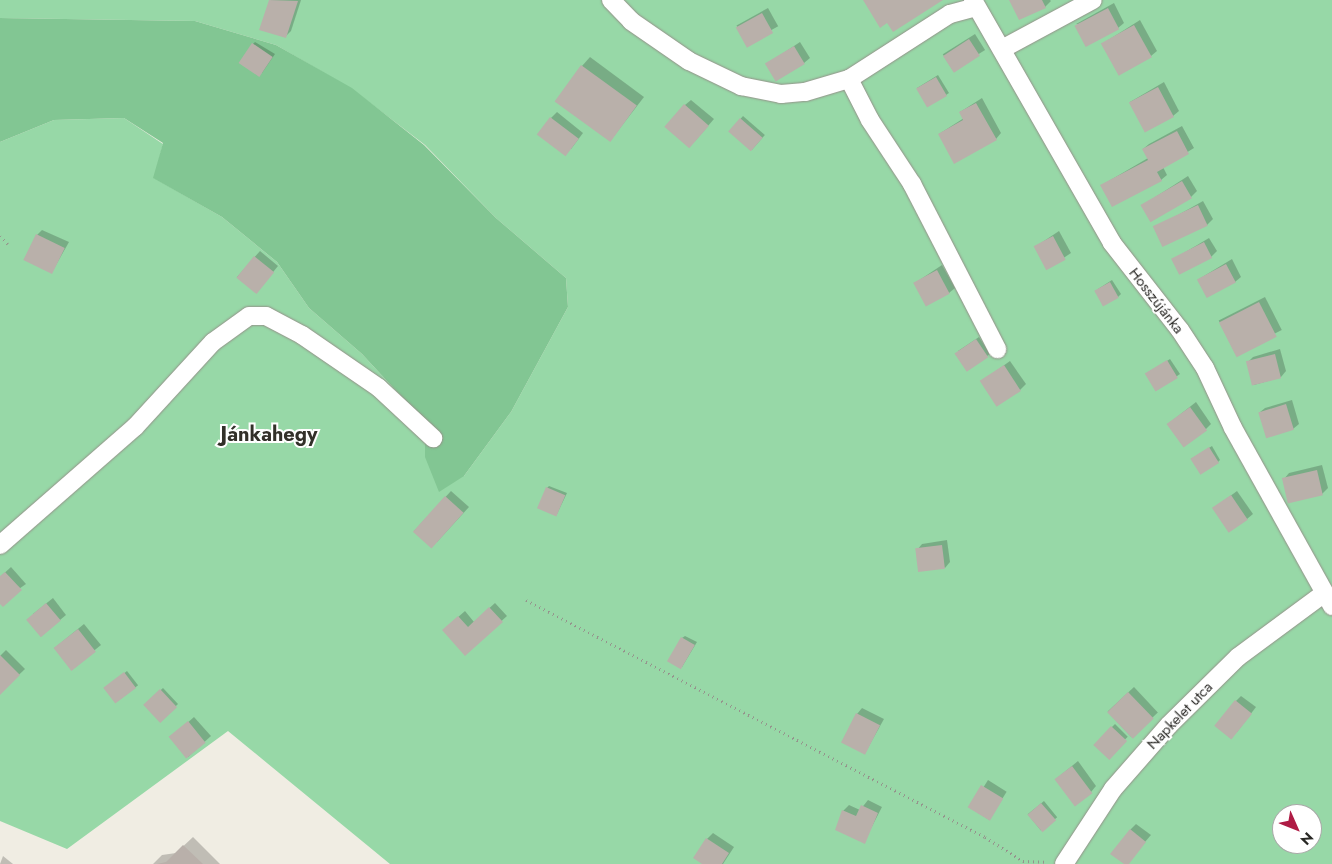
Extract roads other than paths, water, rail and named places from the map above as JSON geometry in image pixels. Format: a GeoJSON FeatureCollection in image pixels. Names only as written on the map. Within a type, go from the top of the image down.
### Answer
{"type":"FeatureCollection","features":[{"type":"Feature","properties":{"kind":"street"},"geometry":{"type":"LineString","coordinates":[[611,0],[660,42],[706,70],[741,86],[781,94],[805,92],[849,79],[950,14],[974,4]]}},
{"type":"Feature","properties":{"kind":"street"},"geometry":{"type":"LineString","coordinates":[[1002,49],[1093,0]]}},
{"type":"Feature","properties":{"kind":"street","name":"Hosszújánka"},"geometry":{"type":"LineString","coordinates":[[974,4],[1002,49],[1112,243],[1180,330],[1205,368],[1233,428],[1327,600]]}},
{"type":"Feature","properties":{"kind":"street"},"geometry":{"type":"LineString","coordinates":[[849,79],[870,120],[912,184],[997,348]]}},
{"type":"Feature","properties":{"kind":"street"},"geometry":{"type":"LineString","coordinates":[[0,544],[135,427],[213,342],[249,316],[266,316],[302,335],[379,388],[433,438]]}},
{"type":"Feature","properties":{"kind":"street","name":"Napkelet utca"},"geometry":{"type":"LineString","coordinates":[[1060,864],[1113,789],[1169,724],[1238,657],[1327,600]]}},
{"type":"Feature","properties":{"kind":"district","name":"Jánkahegy"},"geometry":{"type":"Point","coordinates":[269,434]}}]}
